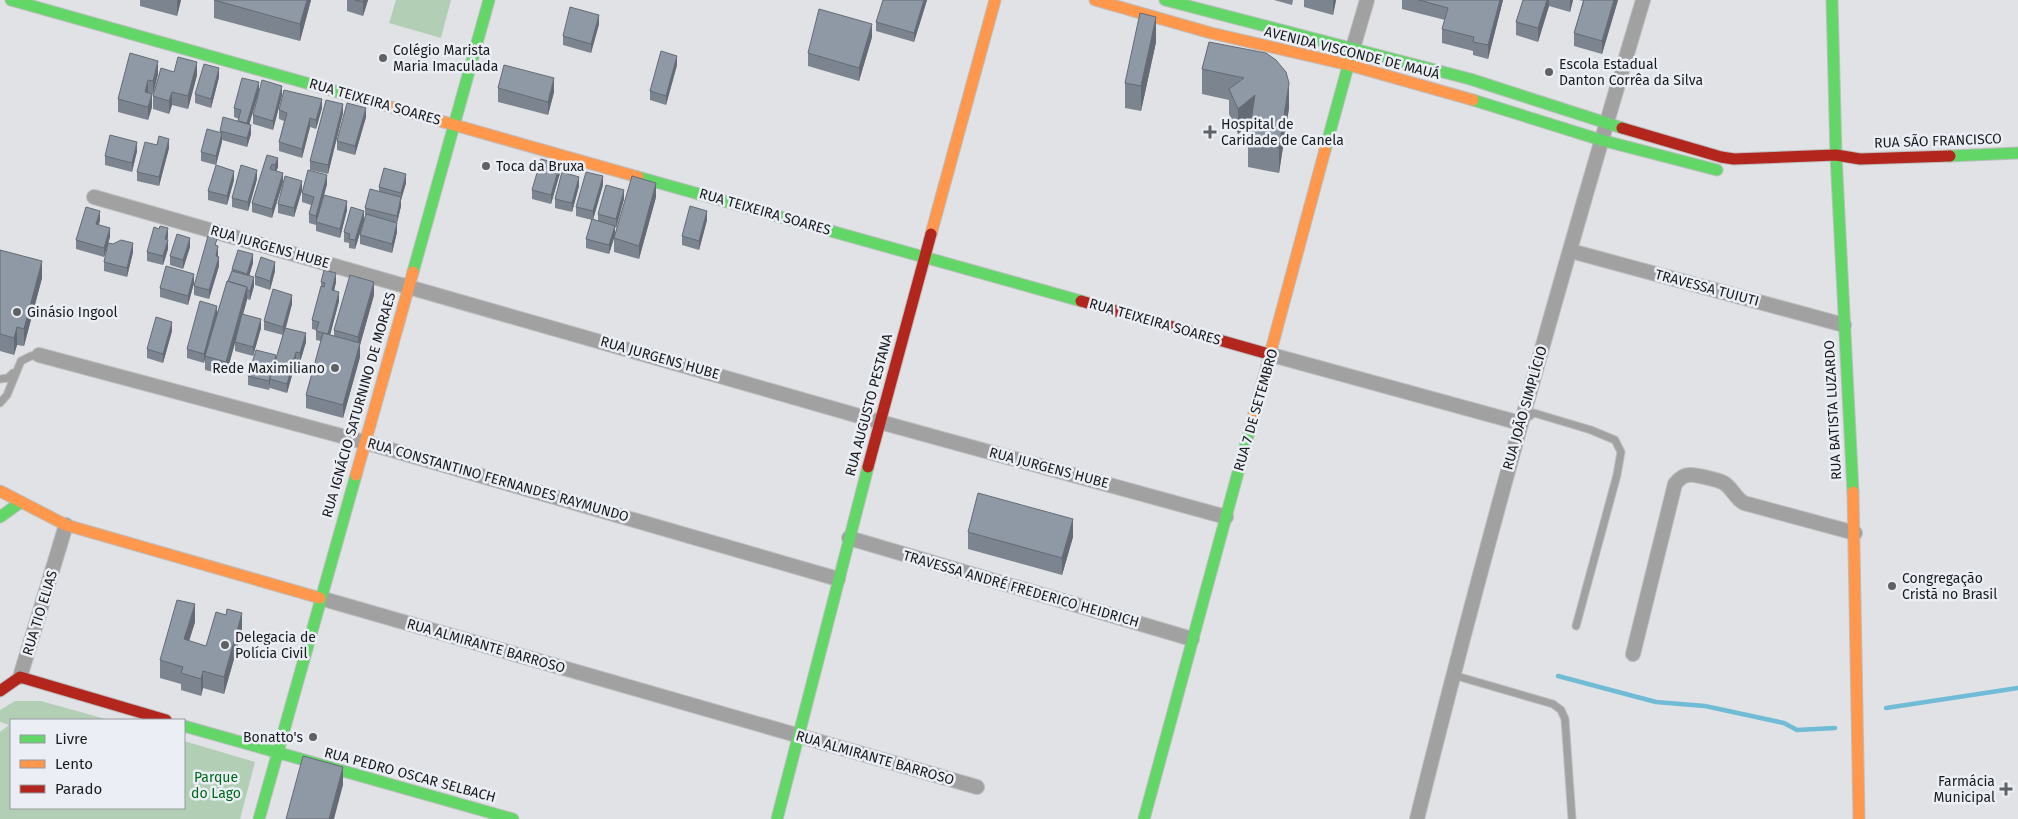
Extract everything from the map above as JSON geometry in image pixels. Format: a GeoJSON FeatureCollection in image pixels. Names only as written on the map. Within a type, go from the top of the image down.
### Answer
{"type":"FeatureCollection","features":[{"type":"Feature","properties":{"kind":"street","name":"RUA TEIXEIRA SOARES"},"geometry":{"type":"LineString","coordinates":[[11,0],[1520,423]]}},
{"type":"Feature","properties":{"kind":"street","name":"RUA IGNÁCIO SATURNINO DE MORAES"},"geometry":{"type":"LineString","coordinates":[[259,819],[489,0]]}},
{"type":"Feature","properties":{"kind":"street","name":"RUA AUGUSTO PESTANA"},"geometry":{"type":"LineString","coordinates":[[777,819],[838,579],[995,0]]}},
{"type":"Feature","properties":{"kind":"street","name":"AVENIDA VISCONDE DE MAUÁ"},"geometry":{"type":"LineString","coordinates":[[1095,0],[1211,34],[1349,65],[1601,140],[1729,171]]}},
{"type":"Feature","properties":{"kind":"street","name":"AVENIDA VISCONDE DE MAUÁ"},"geometry":{"type":"LineString","coordinates":[[1165,0],[1216,15],[1470,79],[1606,123]]}},
{"type":"Feature","properties":{"kind":"street","name":"RUA 7 DE SETEMBRO"},"geometry":{"type":"LineString","coordinates":[[1144,819],[1192,639],[1272,355],[1367,0]]}},
{"type":"Feature","properties":{"kind":"street","name":"RUA JOÃO SIMPLÍCIO"},"geometry":{"type":"LineString","coordinates":[[1417,819],[1452,675],[1520,423],[1643,0]]}},
{"type":"Feature","properties":{"kind":"street","name":"RUA BATISTA LUZARDO"},"geometry":{"type":"LineString","coordinates":[[1832,0],[1836,155],[1832,169],[1844,325],[1855,533],[1859,819]]}},
{"type":"Feature","properties":{"kind":"street"},"geometry":{"type":"LineString","coordinates":[[1211,34],[1216,15]]}},
{"type":"Feature","properties":{"kind":"street"},"geometry":{"type":"LineString","coordinates":[[1465,98],[1470,79]]}},
{"type":"Feature","properties":{"kind":"street","name":"RUA SÃO FRANCISCO"},"geometry":{"type":"LineString","coordinates":[[1606,123],[1721,157],[1734,159],[1836,155],[1860,158],[2018,153]]}},
{"type":"Feature","properties":{"kind":"street","name":"RUA SÃO FRANCISCO"},"geometry":{"type":"LineString","coordinates":[[1832,169],[1860,158]]}},
{"type":"Feature","properties":{"kind":"street","name":"RUA JURGENS HUBE"},"geometry":{"type":"LineString","coordinates":[[94,197],[880,422],[1226,517]]}},
{"type":"Feature","properties":{"kind":"street","name":"TRAVESSA TUIUTI"},"geometry":{"type":"LineString","coordinates":[[1570,251],[1844,325]]}},
{"type":"Feature","properties":{"kind":"street","name":"RUA CONSTANTINO FERNANDES RAYMUNDO"},"geometry":{"type":"LineString","coordinates":[[40,355],[364,442],[838,579]]}},
{"type":"Feature","properties":{"kind":"street"},"geometry":{"type":"LineString","coordinates":[[1633,654],[1676,484],[1680,478],[1689,474],[1722,481],[1737,500],[1744,503],[1855,533]]}},
{"type":"Feature","properties":{"kind":"street","name":"RUA ALMIRANTE BARROSO"},"geometry":{"type":"LineString","coordinates":[[0,491],[66,525],[977,787]]}},
{"type":"Feature","properties":{"kind":"street"},"geometry":{"type":"LineString","coordinates":[[0,517],[21,502]]}},
{"type":"Feature","properties":{"kind":"street","name":"RUA TIO ELIAS"},"geometry":{"type":"LineString","coordinates":[[20,677],[66,525]]}},
{"type":"Feature","properties":{"kind":"street","name":"TRAVESSA ANDRÉ FREDERICO HEIDRICH"},"geometry":{"type":"LineString","coordinates":[[849,538],[1192,639]]}},
{"type":"Feature","properties":{"kind":"street"},"geometry":{"type":"LineString","coordinates":[[0,692],[20,677],[163,719]]}},
{"type":"Feature","properties":{"kind":"street","name":"RUA PEDRO OSCAR SELBACH"},"geometry":{"type":"LineString","coordinates":[[185,726],[513,819]]}},
{"type":"Feature","properties":{"kind":"lane"},"geometry":{"type":"LineString","coordinates":[[0,403],[7,395],[21,361],[30,356],[40,355]]}},
{"type":"Feature","properties":{"kind":"lane"},"geometry":{"type":"LineString","coordinates":[[0,379],[8,378],[16,371]]}},
{"type":"Feature","properties":{"kind":"lane"},"geometry":{"type":"LineString","coordinates":[[1520,423],[1534,413],[1591,430],[1615,440],[1621,452],[1617,475],[1576,626]]}},
{"type":"Feature","properties":{"kind":"lane"},"geometry":{"type":"LineString","coordinates":[[1452,675],[1553,704],[1561,710],[1565,719],[1572,819]]}},
{"type":"Feature","properties":{"kind":"green space"},"geometry":{"type":"Polygon","coordinates":[[[396,0],[451,0],[441,38],[389,23],[396,0]]]}},
{"type":"Feature","properties":{"kind":"green space","name":"Parque do Lago"},"geometry":{"type":"Polygon","coordinates":[[[15,701],[41,701],[105,719],[10,719],[10,809],[185,809],[185,741],[255,762],[240,819],[0,819],[0,732],[9,725],[0,722],[0,710],[15,701]]]}},
{"type":"Feature","properties":{"kind":"building"},"geometry":{"type":"Polygon","coordinates":[[[214,0],[307,0],[300,24],[214,0]]]}},
{"type":"Feature","properties":{"kind":"building"},"geometry":{"type":"Polygon","coordinates":[[[883,0],[924,0],[914,33],[876,22],[883,0]]]}},
{"type":"Feature","properties":{"kind":"building"},"geometry":{"type":"Polygon","coordinates":[[[1419,0],[1500,0],[1488,45],[1473,42],[1474,37],[1442,29],[1448,8],[1419,0]]]}},
{"type":"Feature","properties":{"kind":"building"},"geometry":{"type":"Polygon","coordinates":[[[1523,0],[1547,0],[1538,28],[1516,22],[1523,0]]]}},
{"type":"Feature","properties":{"kind":"building"},"geometry":{"type":"Polygon","coordinates":[[[1584,0],[1614,0],[1602,41],[1574,33],[1584,0]]]}},
{"type":"Feature","properties":{"kind":"building"},"geometry":{"type":"Polygon","coordinates":[[[570,7],[599,15],[591,44],[563,36],[570,7]]]}},
{"type":"Feature","properties":{"kind":"building"},"geometry":{"type":"Polygon","coordinates":[[[819,9],[872,24],[859,68],[808,53],[819,9]]]}},
{"type":"Feature","properties":{"kind":"building"},"geometry":{"type":"Polygon","coordinates":[[[1140,13],[1156,17],[1141,86],[1125,83],[1140,13]]]}},
{"type":"Feature","properties":{"kind":"building"},"geometry":{"type":"Polygon","coordinates":[[[1209,42],[1266,53],[1276,60],[1286,72],[1289,83],[1279,148],[1248,141],[1255,95],[1238,109],[1229,89],[1244,78],[1202,69],[1209,42]]]}},
{"type":"Feature","properties":{"kind":"building"},"geometry":{"type":"Polygon","coordinates":[[[661,51],[677,56],[666,96],[650,91],[661,51]]]}},
{"type":"Feature","properties":{"kind":"building"},"geometry":{"type":"Polygon","coordinates":[[[130,53],[158,61],[153,81],[148,80],[145,92],[152,94],[148,107],[118,99],[130,53]]]}},
{"type":"Feature","properties":{"kind":"building"},"geometry":{"type":"Polygon","coordinates":[[[178,57],[197,62],[188,96],[172,92],[169,101],[153,96],[161,68],[174,72],[178,57]]]}},
{"type":"Feature","properties":{"kind":"building"},"geometry":{"type":"Polygon","coordinates":[[[204,64],[219,68],[211,99],[195,94],[204,64]]]}},
{"type":"Feature","properties":{"kind":"building"},"geometry":{"type":"Polygon","coordinates":[[[504,65],[554,78],[548,102],[498,88],[504,65]]]}},
{"type":"Feature","properties":{"kind":"building"},"geometry":{"type":"Polygon","coordinates":[[[242,78],[259,82],[247,123],[238,121],[241,110],[234,108],[242,78]]]}},
{"type":"Feature","properties":{"kind":"building"},"geometry":{"type":"Polygon","coordinates":[[[262,80],[282,86],[273,121],[253,115],[262,80]]]}},
{"type":"Feature","properties":{"kind":"building"},"geometry":{"type":"Polygon","coordinates":[[[284,90],[322,99],[316,120],[310,118],[302,149],[279,142],[287,113],[279,110],[284,90]]]}},
{"type":"Feature","properties":{"kind":"building"},"geometry":{"type":"Polygon","coordinates":[[[326,100],[343,104],[328,165],[310,161],[326,100]]]}},
{"type":"Feature","properties":{"kind":"building"},"geometry":{"type":"Polygon","coordinates":[[[347,103],[366,108],[355,146],[337,141],[347,103]]]}},
{"type":"Feature","properties":{"kind":"building"},"geometry":{"type":"Polygon","coordinates":[[[223,117],[251,125],[247,138],[220,131],[223,117]]]}},
{"type":"Feature","properties":{"kind":"building"},"geometry":{"type":"Polygon","coordinates":[[[207,129],[222,133],[216,156],[201,152],[207,129]]]}},
{"type":"Feature","properties":{"kind":"building"},"geometry":{"type":"Polygon","coordinates":[[[110,135],[137,142],[132,163],[105,156],[110,135]]]}},
{"type":"Feature","properties":{"kind":"building"},"geometry":{"type":"Polygon","coordinates":[[[159,136],[169,139],[159,177],[137,172],[145,142],[157,145],[159,136]]]}},
{"type":"Feature","properties":{"kind":"building"},"geometry":{"type":"Polygon","coordinates":[[[267,155],[278,158],[275,165],[272,164],[270,169],[283,173],[272,209],[252,203],[267,155]]]}},
{"type":"Feature","properties":{"kind":"building"},"geometry":{"type":"Polygon","coordinates":[[[541,159],[560,164],[551,195],[532,190],[541,159]]]}},
{"type":"Feature","properties":{"kind":"building"},"geometry":{"type":"Polygon","coordinates":[[[216,165],[234,171],[227,196],[208,191],[216,165]]]}},
{"type":"Feature","properties":{"kind":"building"},"geometry":{"type":"Polygon","coordinates":[[[241,165],[257,170],[248,202],[232,198],[241,165]]]}},
{"type":"Feature","properties":{"kind":"building"},"geometry":{"type":"Polygon","coordinates":[[[384,168],[406,174],[401,193],[379,187],[384,168]]]}},
{"type":"Feature","properties":{"kind":"building"},"geometry":{"type":"Polygon","coordinates":[[[308,170],[327,175],[316,216],[309,214],[314,197],[302,193],[308,170]]]}},
{"type":"Feature","properties":{"kind":"building"},"geometry":{"type":"Polygon","coordinates":[[[562,172],[579,177],[572,203],[555,199],[562,172]]]}},
{"type":"Feature","properties":{"kind":"building"},"geometry":{"type":"Polygon","coordinates":[[[586,172],[603,176],[593,211],[576,207],[586,172]]]}},
{"type":"Feature","properties":{"kind":"building"},"geometry":{"type":"Polygon","coordinates":[[[285,176],[302,181],[294,208],[278,204],[285,176]]]}},
{"type":"Feature","properties":{"kind":"building"},"geometry":{"type":"Polygon","coordinates":[[[632,176],[656,183],[639,246],[614,238],[632,176]]]}},
{"type":"Feature","properties":{"kind":"building"},"geometry":{"type":"Polygon","coordinates":[[[606,185],[624,190],[616,219],[598,214],[606,185]]]}},
{"type":"Feature","properties":{"kind":"building"},"geometry":{"type":"Polygon","coordinates":[[[370,189],[401,197],[397,216],[365,208],[370,189]]]}},
{"type":"Feature","properties":{"kind":"building"},"geometry":{"type":"Polygon","coordinates":[[[324,195],[347,201],[340,229],[316,222],[324,195]]]}},
{"type":"Feature","properties":{"kind":"building"},"geometry":{"type":"Polygon","coordinates":[[[690,206],[707,211],[699,241],[682,236],[690,206]]]}},
{"type":"Feature","properties":{"kind":"building"},"geometry":{"type":"Polygon","coordinates":[[[86,207],[100,211],[96,224],[110,228],[104,248],[76,240],[86,207]]]}},
{"type":"Feature","properties":{"kind":"building"},"geometry":{"type":"Polygon","coordinates":[[[351,207],[364,211],[355,240],[349,239],[350,234],[344,232],[351,207]]]}},
{"type":"Feature","properties":{"kind":"building"},"geometry":{"type":"Polygon","coordinates":[[[366,214],[397,223],[392,244],[360,235],[366,214]]]}},
{"type":"Feature","properties":{"kind":"building"},"geometry":{"type":"Polygon","coordinates":[[[592,219],[615,226],[609,245],[586,239],[592,219]]]}},
{"type":"Feature","properties":{"kind":"building"},"geometry":{"type":"Polygon","coordinates":[[[160,226],[168,228],[165,239],[168,240],[163,256],[147,252],[154,227],[159,229],[160,226]]]}},
{"type":"Feature","properties":{"kind":"building"},"geometry":{"type":"Polygon","coordinates":[[[177,234],[190,238],[183,260],[170,256],[177,234]]]}},
{"type":"Feature","properties":{"kind":"building"},"geometry":{"type":"Polygon","coordinates":[[[208,236],[217,239],[215,245],[218,246],[216,256],[219,257],[209,290],[194,286],[208,236]]]}},
{"type":"Feature","properties":{"kind":"building"},"geometry":{"type":"Polygon","coordinates":[[[121,240],[133,243],[127,268],[104,262],[108,243],[113,244],[121,240]]]}},
{"type":"Feature","properties":{"kind":"building","name":"Ginásio Ingool"},"geometry":{"type":"Polygon","coordinates":[[[0,250],[42,261],[24,329],[17,327],[14,338],[0,334],[0,250]]]}},
{"type":"Feature","properties":{"kind":"building"},"geometry":{"type":"Polygon","coordinates":[[[238,250],[253,254],[247,274],[232,269],[238,250]]]}},
{"type":"Feature","properties":{"kind":"building"},"geometry":{"type":"Polygon","coordinates":[[[261,257],[275,262],[270,281],[255,276],[261,257]]]}},
{"type":"Feature","properties":{"kind":"building"},"geometry":{"type":"Polygon","coordinates":[[[166,266],[194,274],[188,296],[160,288],[166,266]]]}},
{"type":"Feature","properties":{"kind":"building"},"geometry":{"type":"Polygon","coordinates":[[[324,270],[336,273],[332,290],[339,292],[328,334],[316,331],[319,322],[312,320],[321,286],[324,287],[325,283],[321,282],[324,270]]]}},
{"type":"Feature","properties":{"kind":"building"},"geometry":{"type":"Polygon","coordinates":[[[232,271],[254,277],[250,291],[247,290],[247,287],[228,281],[232,271]]]}},
{"type":"Feature","properties":{"kind":"building"},"geometry":{"type":"Polygon","coordinates":[[[350,275],[374,282],[358,337],[334,330],[350,275]]]}},
{"type":"Feature","properties":{"kind":"building"},"geometry":{"type":"Polygon","coordinates":[[[227,281],[247,287],[226,362],[205,356],[227,281]]]}},
{"type":"Feature","properties":{"kind":"building"},"geometry":{"type":"Polygon","coordinates":[[[273,289],[292,295],[283,327],[264,321],[273,289]]]}},
{"type":"Feature","properties":{"kind":"building"},"geometry":{"type":"Polygon","coordinates":[[[200,301],[217,306],[204,354],[187,349],[200,301]]]}},
{"type":"Feature","properties":{"kind":"building"},"geometry":{"type":"Polygon","coordinates":[[[242,314],[261,319],[253,347],[235,342],[242,314]]]}},
{"type":"Feature","properties":{"kind":"building"},"geometry":{"type":"Polygon","coordinates":[[[156,317],[172,322],[163,354],[147,349],[156,317]]]}},
{"type":"Feature","properties":{"kind":"building"},"geometry":{"type":"Polygon","coordinates":[[[285,328],[306,333],[300,353],[296,352],[287,384],[270,379],[285,328]]]}},
{"type":"Feature","properties":{"kind":"building"},"geometry":{"type":"Polygon","coordinates":[[[323,333],[360,343],[343,405],[306,395],[323,333]]]}},
{"type":"Feature","properties":{"kind":"building"},"geometry":{"type":"Polygon","coordinates":[[[256,350],[276,355],[269,381],[248,376],[256,350]]]}},
{"type":"Feature","properties":{"kind":"building"},"geometry":{"type":"Polygon","coordinates":[[[978,493],[1073,519],[1062,558],[968,532],[978,493]]]}},
{"type":"Feature","properties":{"kind":"building"},"geometry":{"type":"Polygon","coordinates":[[[177,600],[195,604],[184,639],[206,646],[216,612],[226,615],[227,609],[242,613],[224,677],[203,671],[201,679],[181,673],[183,667],[160,660],[177,600]]]}},
{"type":"Feature","properties":{"kind":"building"},"geometry":{"type":"Polygon","coordinates":[[[303,756],[343,767],[329,819],[286,819],[303,756]]]}},
{"type":"Feature","properties":{"kind":"waterway"},"geometry":{"type":"LineString","coordinates":[[1558,676],[1656,702],[1705,706],[1784,723],[1797,730],[1835,728]]}},
{"type":"Feature","properties":{"kind":"waterway"},"geometry":{"type":"LineString","coordinates":[[1886,708],[2018,688]]}},
{"type":"Feature","properties":{"kind":"traffic: fast"},"geometry":{"type":"LineString","coordinates":[[11,0],[370,101]]}},
{"type":"Feature","properties":{"kind":"traffic: fast"},"geometry":{"type":"LineString","coordinates":[[413,272],[489,0]]}},
{"type":"Feature","properties":{"kind":"traffic: fast"},"geometry":{"type":"LineString","coordinates":[[1165,0],[1470,79],[1622,128]]}},
{"type":"Feature","properties":{"kind":"traffic: fast"},"geometry":{"type":"LineString","coordinates":[[1832,0],[1836,155],[1853,492]]}},
{"type":"Feature","properties":{"kind":"traffic: fast"},"geometry":{"type":"LineString","coordinates":[[1325,150],[1353,48]]}},
{"type":"Feature","properties":{"kind":"traffic: fast"},"geometry":{"type":"LineString","coordinates":[[1473,100],[1601,140],[1717,170]]}},
{"type":"Feature","properties":{"kind":"traffic: fast"},"geometry":{"type":"LineString","coordinates":[[1950,156],[2018,153]]}},
{"type":"Feature","properties":{"kind":"traffic: fast"},"geometry":{"type":"LineString","coordinates":[[638,177],[1081,301]]}},
{"type":"Feature","properties":{"kind":"traffic: fast"},"geometry":{"type":"LineString","coordinates":[[1144,819],[1252,421]]}},
{"type":"Feature","properties":{"kind":"traffic: fast"},"geometry":{"type":"LineString","coordinates":[[777,819],[868,467]]}},
{"type":"Feature","properties":{"kind":"traffic: fast"},"geometry":{"type":"LineString","coordinates":[[259,819],[356,475]]}},
{"type":"Feature","properties":{"kind":"traffic: fast"},"geometry":{"type":"LineString","coordinates":[[0,517],[21,502]]}},
{"type":"Feature","properties":{"kind":"traffic: fast"},"geometry":{"type":"LineString","coordinates":[[185,726],[513,819]]}},
{"type":"Feature","properties":{"kind":"traffic: slow"},"geometry":{"type":"LineString","coordinates":[[931,234],[995,0]]}},
{"type":"Feature","properties":{"kind":"traffic: slow"},"geometry":{"type":"LineString","coordinates":[[1095,0],[1211,33],[1349,65],[1473,100]]}},
{"type":"Feature","properties":{"kind":"traffic: slow"},"geometry":{"type":"LineString","coordinates":[[370,101],[638,177]]}},
{"type":"Feature","properties":{"kind":"traffic: slow"},"geometry":{"type":"LineString","coordinates":[[1252,421],[1325,150]]}},
{"type":"Feature","properties":{"kind":"traffic: slow"},"geometry":{"type":"LineString","coordinates":[[356,475],[413,272]]}},
{"type":"Feature","properties":{"kind":"traffic: slow"},"geometry":{"type":"LineString","coordinates":[[0,491],[66,525],[320,598]]}},
{"type":"Feature","properties":{"kind":"traffic: slow"},"geometry":{"type":"LineString","coordinates":[[1853,492],[1859,819]]}},
{"type":"Feature","properties":{"kind":"traffic: jam"},"geometry":{"type":"LineString","coordinates":[[1622,128],[1721,157],[1734,159],[1836,155],[1860,159],[1950,156]]}},
{"type":"Feature","properties":{"kind":"traffic: jam"},"geometry":{"type":"LineString","coordinates":[[868,467],[931,234]]}},
{"type":"Feature","properties":{"kind":"traffic: jam"},"geometry":{"type":"LineString","coordinates":[[1081,301],[1272,355]]}},
{"type":"Feature","properties":{"kind":"traffic: jam"},"geometry":{"type":"LineString","coordinates":[[0,691],[20,677],[163,719]]}},
{"type":"Feature","properties":{"kind":"place","name":"Colégio Marista Maria Imaculada"},"geometry":{"type":"Point","coordinates":[383,58]}},
{"type":"Feature","properties":{"kind":"place","name":"Escola Estadual Danton Corrêa da Silva"},"geometry":{"type":"Point","coordinates":[1549,72]}},
{"type":"Feature","properties":{"kind":"place","name":"Hospital de Caridade de Canela"},"geometry":{"type":"Point","coordinates":[1210,132]}},
{"type":"Feature","properties":{"kind":"place","name":"Toca da Bruxa"},"geometry":{"type":"Point","coordinates":[486,166]}},
{"type":"Feature","properties":{"kind":"place","name":"Ginásio Ingool"},"geometry":{"type":"Point","coordinates":[17,312]}},
{"type":"Feature","properties":{"kind":"place","name":"Rede Maximiliano"},"geometry":{"type":"Point","coordinates":[335,368]}},
{"type":"Feature","properties":{"kind":"place","name":"Congregação Cristã no Brasil"},"geometry":{"type":"Point","coordinates":[1892,586]}},
{"type":"Feature","properties":{"kind":"place","name":"Delegacia de Polícia Civil"},"geometry":{"type":"Point","coordinates":[225,645]}},
{"type":"Feature","properties":{"kind":"place","name":"Bonatto's"},"geometry":{"type":"Point","coordinates":[313,737]}},
{"type":"Feature","properties":{"kind":"place","name":"Farmácia Municipal"},"geometry":{"type":"Point","coordinates":[2006,789]}}]}
